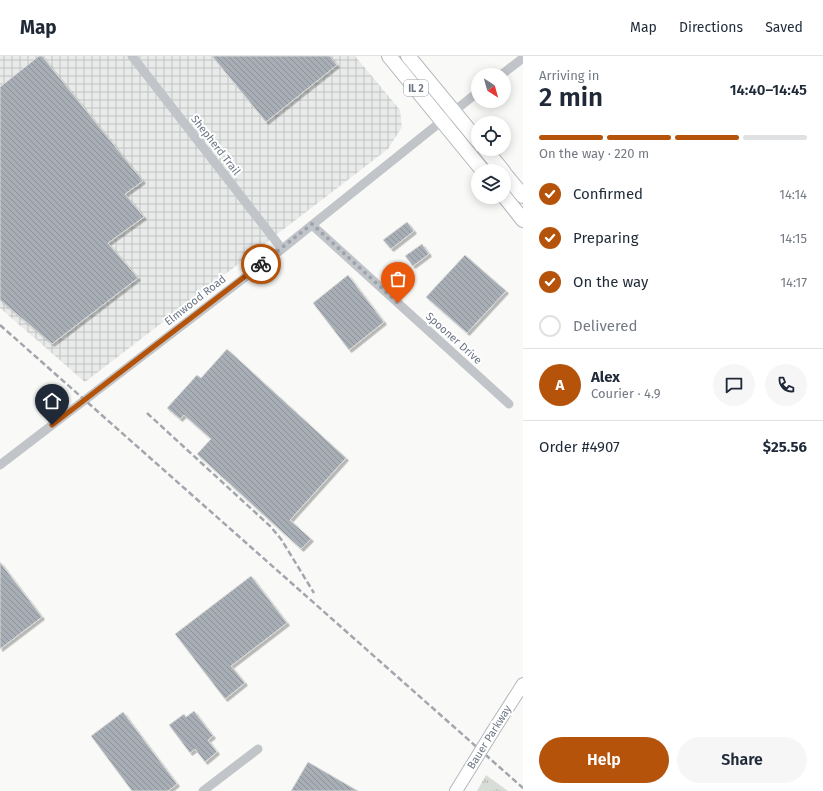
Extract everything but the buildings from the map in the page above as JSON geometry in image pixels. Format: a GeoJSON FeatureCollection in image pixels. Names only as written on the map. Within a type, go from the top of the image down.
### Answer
{"type":"FeatureCollection","features":[{"type":"Feature","properties":{"kind":"main road","name":"IL 2"},"geometry":{"type":"LineString","coordinates":[[389,56],[477,164]]}},
{"type":"Feature","properties":{"kind":"main road","name":"IL 2"},"geometry":{"type":"LineString","coordinates":[[408,56],[471,132]]}},
{"type":"Feature","properties":{"kind":"main road"},"geometry":{"type":"LineString","coordinates":[[490,156],[497,164]]}},
{"type":"Feature","properties":{"kind":"main road"},"geometry":{"type":"LineString","coordinates":[[511,182],[523,196]]}},
{"type":"Feature","properties":{"kind":"main road"},"geometry":{"type":"LineString","coordinates":[[510,204],[523,220]]}},
{"type":"Feature","properties":{"kind":"main road","name":"Bauer Parkway"},"geometry":{"type":"LineString","coordinates":[[456,791],[523,684]]}},
{"type":"Feature","properties":{"kind":"street","name":"Shepherd Trail"},"geometry":{"type":"LineString","coordinates":[[132,56],[282,249]]}},
{"type":"Feature","properties":{"kind":"street"},"geometry":{"type":"LineString","coordinates":[[510,68],[523,58]]}},
{"type":"Feature","properties":{"kind":"street","name":"Elmwood Road"},"geometry":{"type":"LineString","coordinates":[[0,465],[282,249],[471,98]]}},
{"type":"Feature","properties":{"kind":"street","name":"Spooner Drive"},"geometry":{"type":"LineString","coordinates":[[312,224],[509,404]]}},
{"type":"Feature","properties":{"kind":"street"},"geometry":{"type":"LineString","coordinates":[[204,791],[258,749]]}},
{"type":"Feature","properties":{"kind":"shaded area"},"geometry":{"type":"Polygon","coordinates":[[[0,56],[355,56],[400,110],[402,127],[388,149],[85,382],[0,308],[0,56]]]}},
{"type":"Feature","properties":{"kind":"green space"},"geometry":{"type":"Polygon","coordinates":[[[486,775],[508,791],[477,791],[486,775]]]}},
{"type":"Feature","properties":{"kind":"railway"},"geometry":{"type":"LineString","coordinates":[[0,325],[523,788]]}},
{"type":"Feature","properties":{"kind":"railway"},"geometry":{"type":"LineString","coordinates":[[147,413],[270,526],[281,539],[314,593]]}},
{"type":"Feature","properties":{"kind":"way so far"},"geometry":{"type":"LineString","coordinates":[[261,264],[312,224],[398,303]]}},
{"type":"Feature","properties":{"kind":"route"},"geometry":{"type":"LineString","coordinates":[[52,425],[261,264]]}}]}
